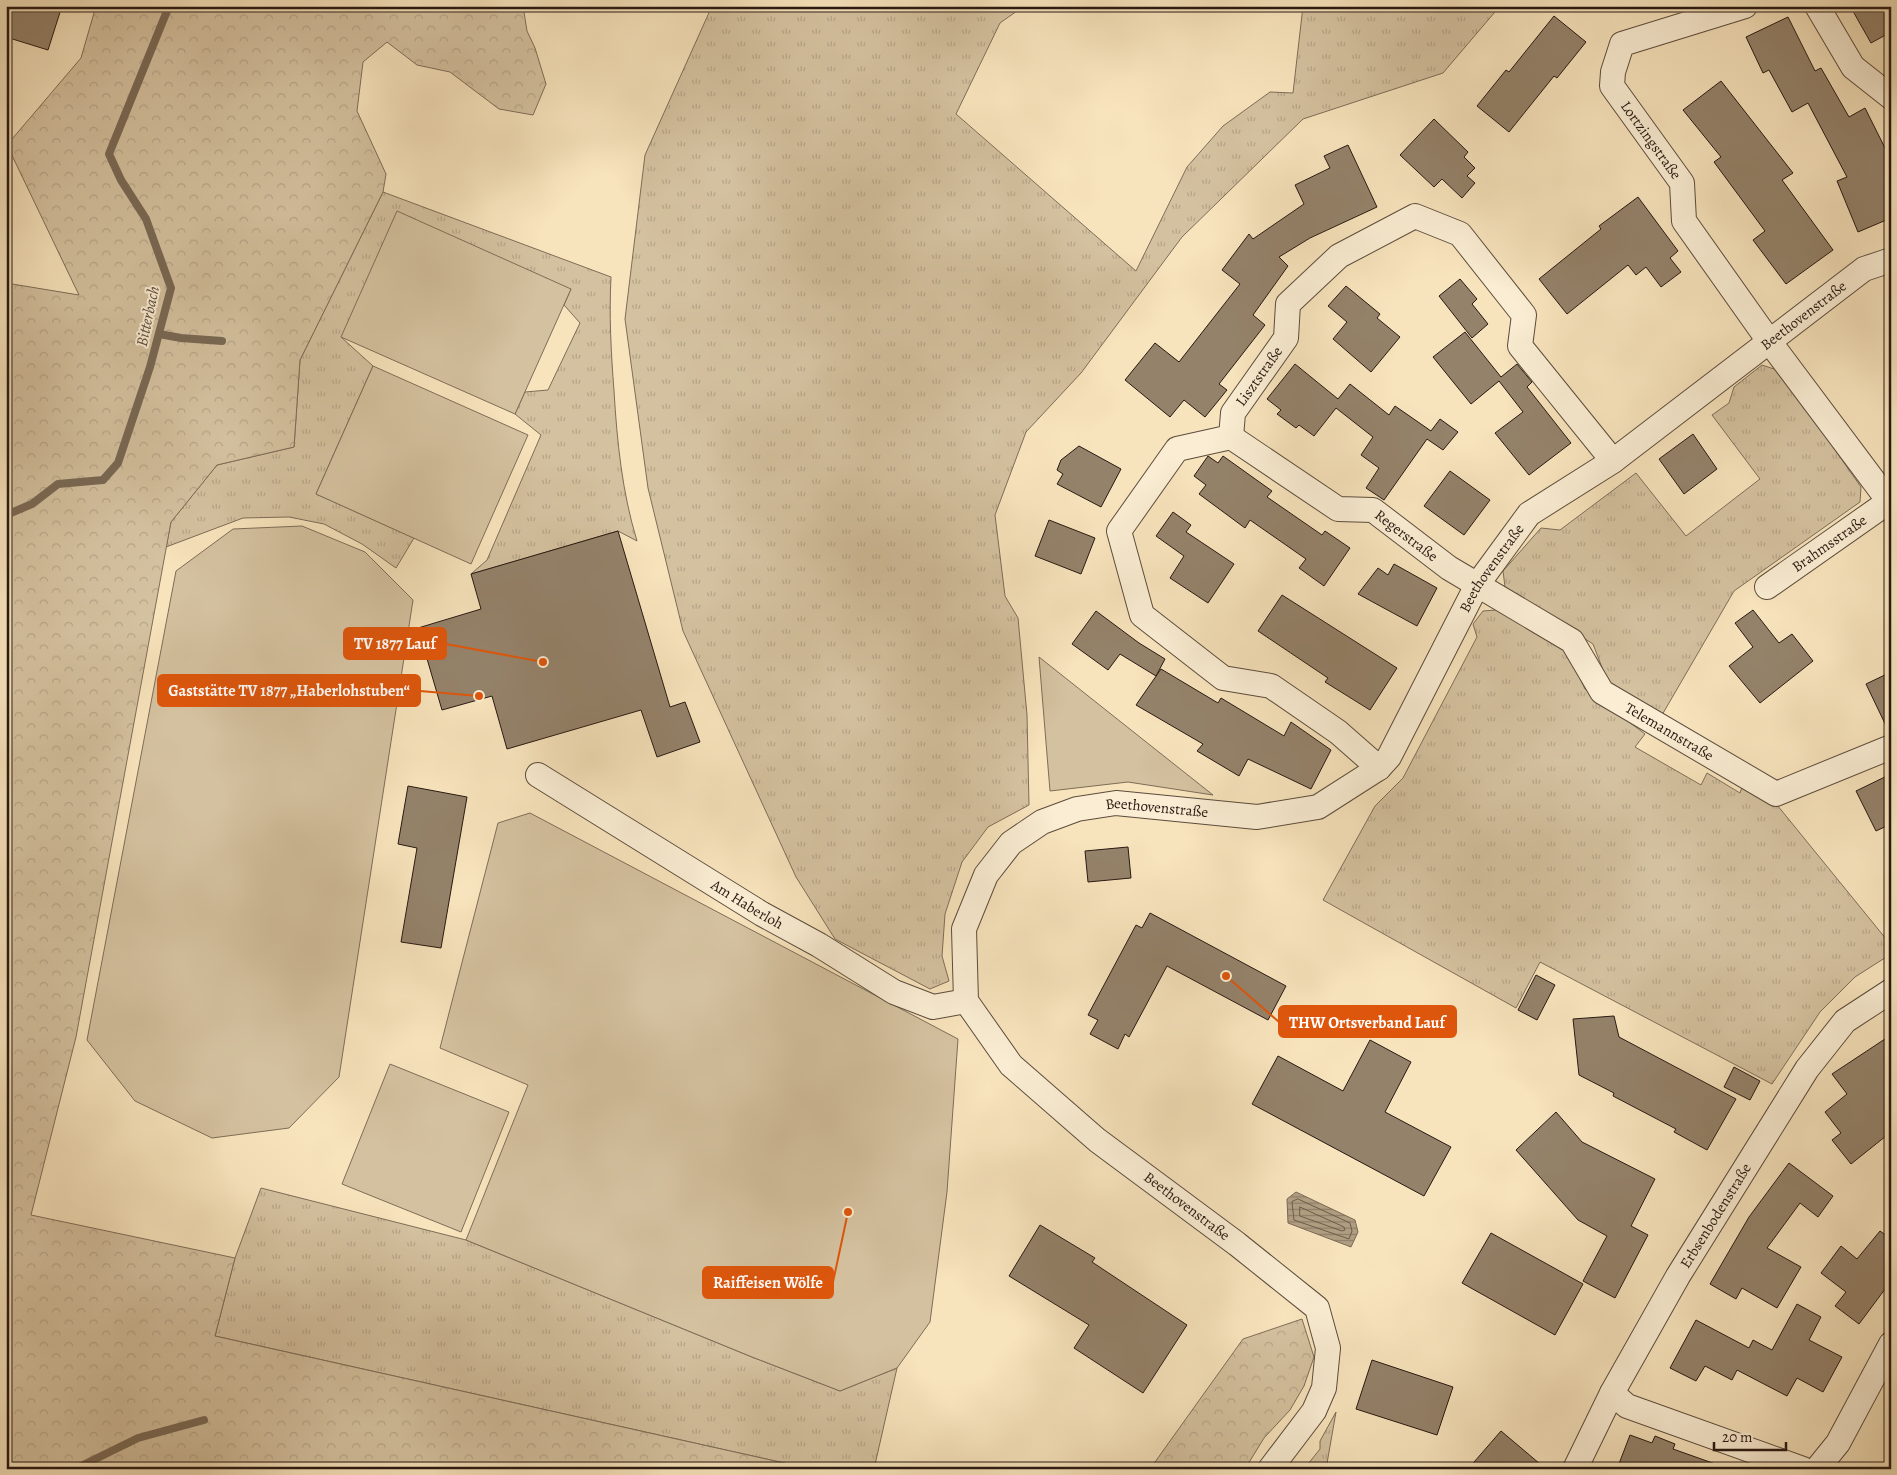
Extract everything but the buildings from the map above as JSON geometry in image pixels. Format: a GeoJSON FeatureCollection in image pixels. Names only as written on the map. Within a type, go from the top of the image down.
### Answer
{"type":"FeatureCollection","features":[{"type":"Feature","properties":{"kind":"street","name":"Lortzingstraße"},"geometry":{"type":"LineString","coordinates":[[1745,6],[1622,44],[1613,72],[1612,86],[1682,183],[1684,221],[1769,341]]}},
{"type":"Feature","properties":{"kind":"street"},"geometry":{"type":"LineString","coordinates":[[1817,6],[1853,67],[1891,97]]}},
{"type":"Feature","properties":{"kind":"street","name":"Lisztstraße"},"geometry":{"type":"LineString","coordinates":[[1231,437],[1233,413],[1286,338],[1288,304],[1339,256],[1415,216],[1460,234],[1524,315],[1520,346],[1613,461]]}},
{"type":"Feature","properties":{"kind":"street","name":"Beethovenstraße"},"geometry":{"type":"LineString","coordinates":[[1270,1469],[1314,1411],[1324,1388],[1328,1348],[1317,1308],[1237,1244],[1097,1140],[1011,1064],[966,1001],[964,930],[986,875],[1011,843],[1042,822],[1076,809],[1116,803],[1257,817],[1318,807],[1378,768],[1389,757],[1477,585],[1529,514],[1613,461],[1864,269],[1891,260]]}},
{"type":"Feature","properties":{"kind":"street"},"geometry":{"type":"LineString","coordinates":[[1769,341],[1890,500]]}},
{"type":"Feature","properties":{"kind":"street"},"geometry":{"type":"LineString","coordinates":[[1231,437],[1177,449],[1119,531],[1142,615],[1223,678],[1271,686],[1338,732],[1378,768]]}},
{"type":"Feature","properties":{"kind":"street","name":"Regerstraße"},"geometry":{"type":"LineString","coordinates":[[1231,437],[1338,508],[1373,510],[1449,568],[1477,585]]}},
{"type":"Feature","properties":{"kind":"street","name":"Brahmsstraße"},"geometry":{"type":"LineString","coordinates":[[1767,587],[1890,500]]}},
{"type":"Feature","properties":{"kind":"street","name":"Telemannstraße"},"geometry":{"type":"LineString","coordinates":[[1477,585],[1572,641],[1602,692],[1776,794],[1891,747]]}},
{"type":"Feature","properties":{"kind":"street","name":"Am Haberloh"},"geometry":{"type":"LineString","coordinates":[[538,775],[762,914],[820,944],[894,992],[933,1007],[966,1001]]}},
{"type":"Feature","properties":{"kind":"street","name":"Erbsenbodenstraße"},"geometry":{"type":"LineString","coordinates":[[1575,1469],[1612,1393],[1678,1276],[1807,1069],[1845,1021],[1891,990]]}},
{"type":"Feature","properties":{"kind":"street"},"geometry":{"type":"LineString","coordinates":[[1817,1469],[1838,1443],[1891,1344]]}},
{"type":"Feature","properties":{"kind":"street"},"geometry":{"type":"LineString","coordinates":[[1612,1393],[1627,1406],[1803,1469]]}},
{"type":"Feature","properties":{"kind":"green space"},"geometry":{"type":"Polygon","coordinates":[[[96,6],[523,6],[527,31],[535,48],[546,84],[533,115],[499,109],[450,72],[417,65],[387,42],[363,62],[357,111],[386,174],[383,192],[300,360],[294,447],[217,465],[171,522],[76,1037],[31,1215],[235,1258],[215,1336],[811,1469],[6,1469],[6,283],[79,295],[7,145],[81,58],[96,6]]]}},
{"type":"Feature","properties":{"kind":"green space"},"geometry":{"type":"Polygon","coordinates":[[[712,6],[1024,6],[1000,23],[956,114],[1136,271],[1187,167],[1223,126],[1270,92],[1293,93],[1303,6],[1500,6],[1443,73],[1303,119],[1182,237],[1081,373],[1026,432],[995,515],[1005,596],[1018,618],[1027,715],[1029,805],[988,827],[962,862],[945,914],[942,956],[949,981],[930,989],[835,939],[796,877],[683,631],[648,488],[625,319],[645,155],[712,6]]]}},
{"type":"Feature","properties":{"kind":"green space"},"geometry":{"type":"Polygon","coordinates":[[[383,192],[611,277],[612,362],[617,429],[624,485],[637,541],[618,531],[471,574],[487,560],[541,435],[515,414],[525,392],[548,390],[580,323],[564,305],[571,289],[341,337],[373,366],[316,494],[414,538],[396,568],[362,544],[324,524],[289,517],[243,518],[166,547],[171,522],[217,465],[294,447],[300,360],[383,192]]]}},
{"type":"Feature","properties":{"kind":"green space"},"geometry":{"type":"Polygon","coordinates":[[[397,211],[571,289],[515,414],[341,337],[397,211]]]}},
{"type":"Feature","properties":{"kind":"green space"},"geometry":{"type":"Polygon","coordinates":[[[1762,365],[1780,371],[1861,487],[1860,502],[1734,591],[1662,715],[1608,683],[1593,644],[1505,587],[1503,571],[1541,528],[1560,530],[1636,473],[1686,536],[1760,479],[1712,415],[1729,403],[1734,387],[1762,365]]]}},
{"type":"Feature","properties":{"kind":"green space"},"geometry":{"type":"Polygon","coordinates":[[[373,366],[528,435],[471,564],[316,494],[373,366]]]}},
{"type":"Feature","properties":{"kind":"green space"},"geometry":{"type":"Polygon","coordinates":[[[302,526],[365,552],[413,600],[339,1077],[289,1128],[212,1138],[135,1101],[87,1040],[176,571],[233,529],[302,526]]]}},
{"type":"Feature","properties":{"kind":"green space"},"geometry":{"type":"Polygon","coordinates":[[[1496,610],[1565,647],[1585,689],[1645,734],[1635,747],[1701,785],[1707,773],[1740,793],[1743,784],[1773,800],[1891,945],[1891,954],[1855,977],[1820,1012],[1772,1084],[1540,962],[1516,1008],[1323,900],[1375,806],[1403,778],[1477,637],[1473,624],[1483,611],[1496,610]]]}},
{"type":"Feature","properties":{"kind":"green space"},"geometry":{"type":"Polygon","coordinates":[[[1039,657],[1213,795],[1128,782],[1050,791],[1039,657]]]}},
{"type":"Feature","properties":{"kind":"green space"},"geometry":{"type":"Polygon","coordinates":[[[530,813],[958,1039],[947,1192],[930,1322],[897,1368],[840,1391],[466,1240],[528,1085],[440,1048],[498,823],[530,813]]]}},
{"type":"Feature","properties":{"kind":"green space"},"geometry":{"type":"Polygon","coordinates":[[[390,1064],[509,1112],[461,1232],[342,1184],[390,1064]]]}},
{"type":"Feature","properties":{"kind":"green space"},"geometry":{"type":"Polygon","coordinates":[[[261,1188],[466,1240],[840,1391],[897,1368],[874,1469],[811,1469],[215,1336],[235,1258],[261,1188]]]}},
{"type":"Feature","properties":{"kind":"green space"},"geometry":{"type":"Polygon","coordinates":[[[1302,1319],[1314,1357],[1304,1386],[1290,1410],[1264,1438],[1245,1469],[1150,1469],[1243,1339],[1302,1319]]]}},
{"type":"Feature","properties":{"kind":"green space"},"geometry":{"type":"Polygon","coordinates":[[[1336,1412],[1326,1469],[1304,1469],[1320,1449],[1320,1441],[1336,1412]]]}},
{"type":"Feature","properties":{"kind":"water"},"geometry":{"type":"Polygon","coordinates":[[[1296,1192],[1355,1220],[1358,1232],[1351,1247],[1288,1223],[1287,1199],[1296,1192]]]}},
{"type":"Feature","properties":{"kind":"waterway","name":"Bitterbach"},"geometry":{"type":"LineString","coordinates":[[6,515],[32,504],[58,484],[103,480],[118,463],[150,367],[171,288],[146,219],[121,180],[109,154],[169,6]]}},
{"type":"Feature","properties":{"kind":"waterway"},"geometry":{"type":"LineString","coordinates":[[159,334],[181,338],[222,341]]}},
{"type":"Feature","properties":{"kind":"waterway"},"geometry":{"type":"LineString","coordinates":[[75,1469],[138,1438],[204,1420]]}},
{"type":"Feature","properties":{"kind":"place","name":"TV 1877 Lauf"},"geometry":{"type":"Point","coordinates":[543,662]}},
{"type":"Feature","properties":{"kind":"place","name":"Gaststätte TV 1877 „Haberlohstuben“"},"geometry":{"type":"Point","coordinates":[479,696]}},
{"type":"Feature","properties":{"kind":"place","name":"THW Ortsverband Lauf"},"geometry":{"type":"Point","coordinates":[1226,976]}},
{"type":"Feature","properties":{"kind":"place","name":"Raiffeisen Wölfe"},"geometry":{"type":"Point","coordinates":[848,1212]}}]}
